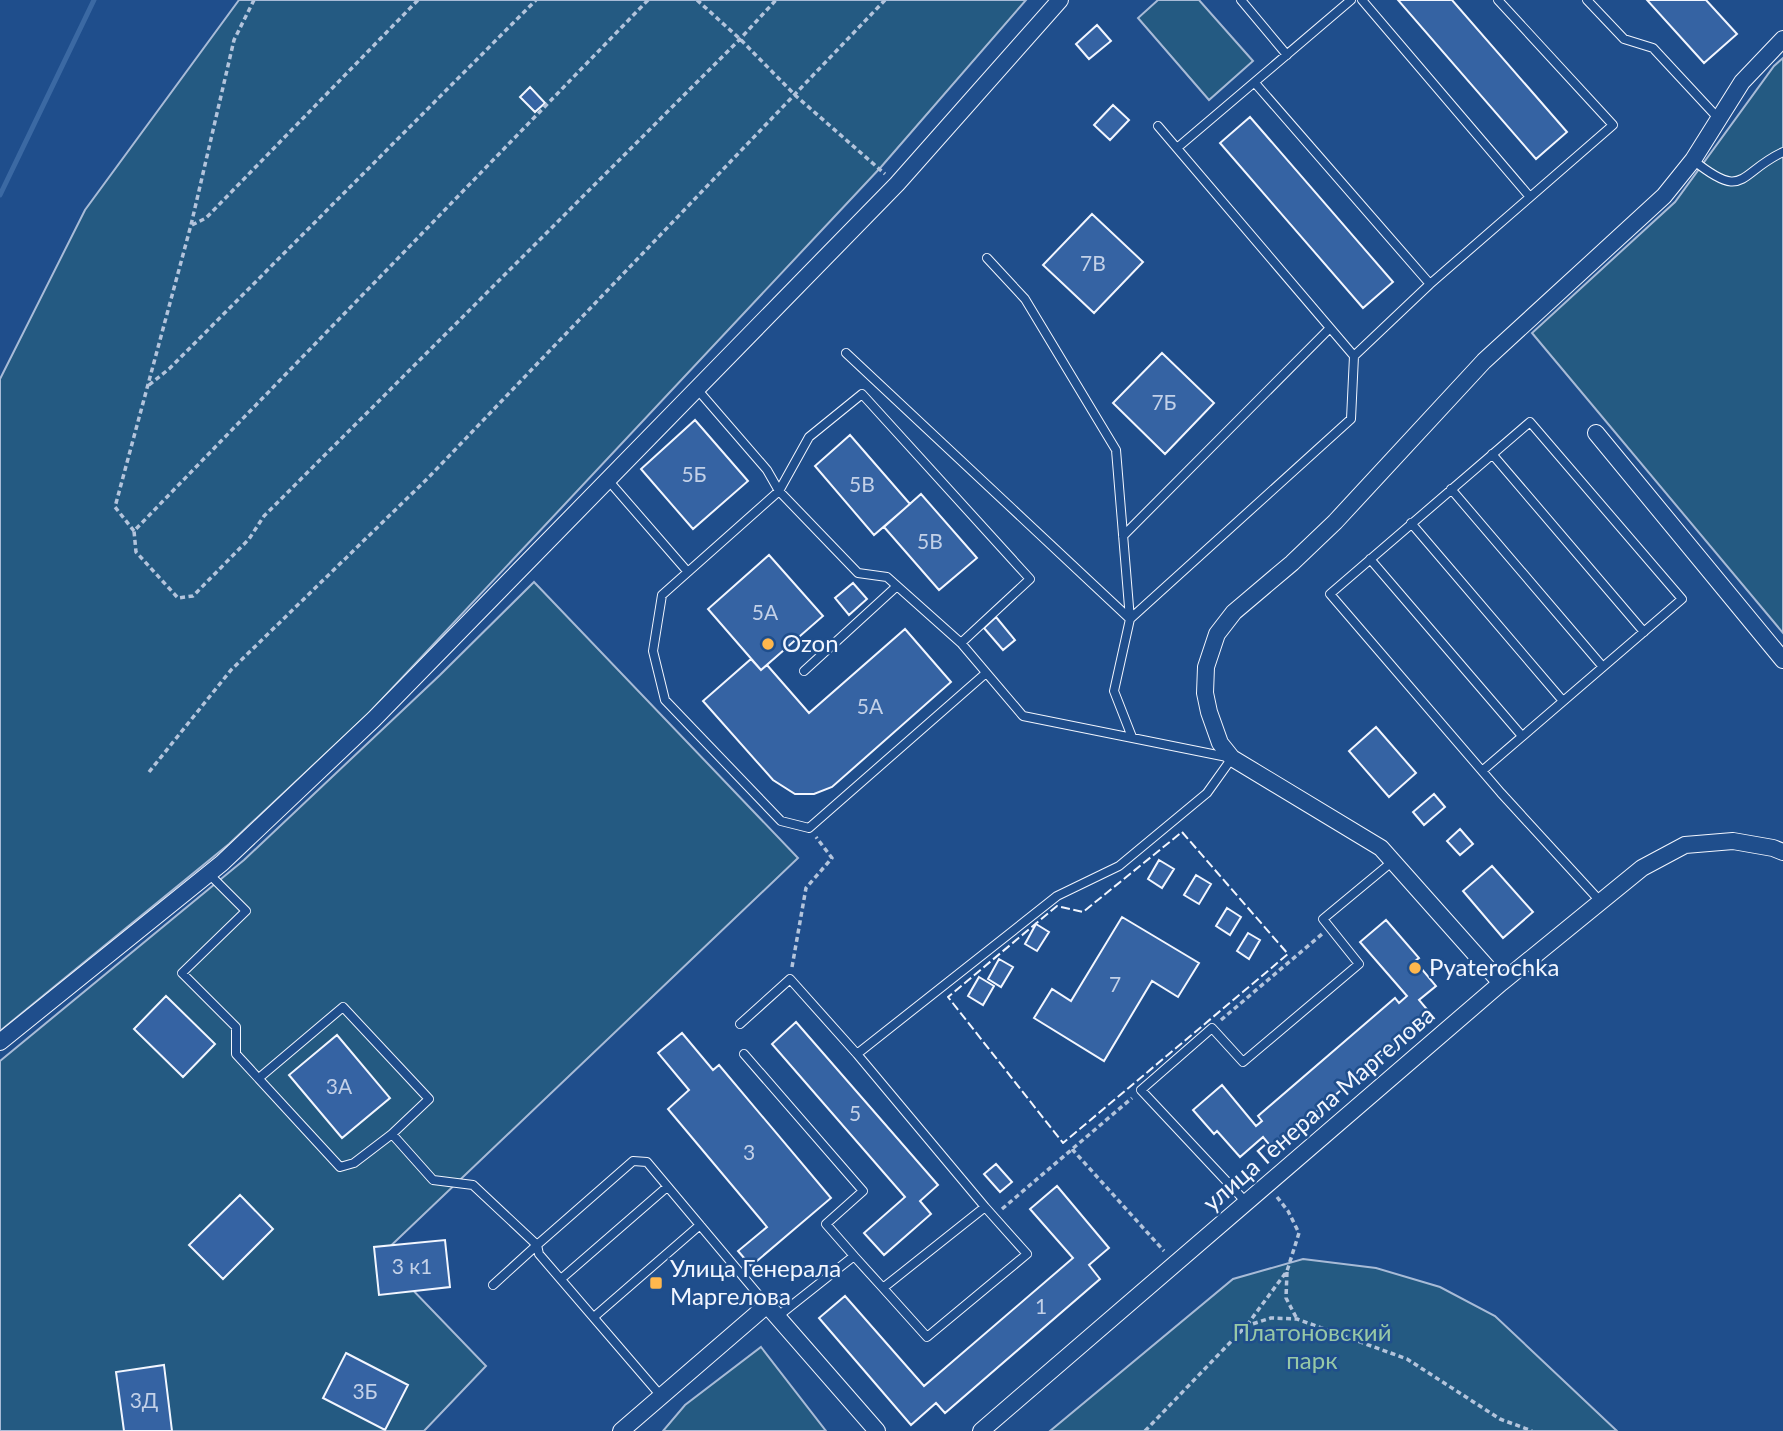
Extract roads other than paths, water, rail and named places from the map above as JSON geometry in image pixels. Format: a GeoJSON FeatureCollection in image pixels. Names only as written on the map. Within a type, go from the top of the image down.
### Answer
{"type":"FeatureCollection","features":[{"type":"Feature","properties":{"kind":"street"},"geometry":{"type":"LineString","coordinates":[[0,1042],[208,873],[373,719],[897,184],[1060,0]]}},
{"type":"Feature","properties":{"kind":"street"},"geometry":{"type":"LineString","coordinates":[[1501,983],[1381,848],[1232,758],[1220,743],[1209,712],[1205,693],[1206,667],[1217,634],[1234,612],[1292,564],[1335,522],[1484,361],[1664,196],[1693,160],[1751,71],[1783,39]]}},
{"type":"Feature","properties":{"kind":"street"},"geometry":{"type":"LineString","coordinates":[[1596,433],[1783,660]]}},
{"type":"Feature","properties":{"kind":"street","name":"улица Генерала Маргелова"},"geometry":{"type":"LineString","coordinates":[[981,1431],[1245,1201],[1501,983],[1642,868],[1685,845],[1733,841],[1783,852]]}},
{"type":"Feature","properties":{"kind":"street"},"geometry":{"type":"LineString","coordinates":[[621,1431],[661,1396],[772,1311],[877,1431]]}},
{"type":"Feature","properties":{"kind":"lane"},"geometry":{"type":"LineString","coordinates":[[1241,0],[1287,55]]}},
{"type":"Feature","properties":{"kind":"lane"},"geometry":{"type":"LineString","coordinates":[[1177,148],[1351,0]]}},
{"type":"Feature","properties":{"kind":"lane"},"geometry":{"type":"LineString","coordinates":[[1362,0],[1530,197]]}},
{"type":"Feature","properties":{"kind":"lane"},"geometry":{"type":"LineString","coordinates":[[1354,356],[1430,284],[1613,125],[1498,0]]}},
{"type":"Feature","properties":{"kind":"lane"},"geometry":{"type":"LineString","coordinates":[[1587,0],[1624,39],[1653,48],[1718,118]]}},
{"type":"Feature","properties":{"kind":"lane"},"geometry":{"type":"LineString","coordinates":[[1255,83],[1430,284]]}},
{"type":"Feature","properties":{"kind":"lane"},"geometry":{"type":"LineString","coordinates":[[1130,619],[1351,418],[1354,356],[1158,126]]}},
{"type":"Feature","properties":{"kind":"lane"},"geometry":{"type":"LineString","coordinates":[[1693,160],[1713,177],[1729,182],[1747,177],[1783,152]]}},
{"type":"Feature","properties":{"kind":"lane"},"geometry":{"type":"LineString","coordinates":[[987,258],[1025,299],[1116,450],[1130,619],[1114,691],[1132,737]]}},
{"type":"Feature","properties":{"kind":"lane"},"geometry":{"type":"LineString","coordinates":[[1124,536],[1330,328]]}},
{"type":"Feature","properties":{"kind":"lane"},"geometry":{"type":"LineString","coordinates":[[846,353],[1130,619]]}},
{"type":"Feature","properties":{"kind":"lane"},"geometry":{"type":"LineString","coordinates":[[697,389],[767,470],[779,491],[858,573],[887,577],[961,643],[1023,716],[1232,758],[1207,793],[1119,866],[1057,896],[857,1054]]}},
{"type":"Feature","properties":{"kind":"lane"},"geometry":{"type":"LineString","coordinates":[[961,643],[1030,579],[862,394],[809,437],[779,491],[662,595],[653,651],[664,700],[781,821],[809,828],[986,673]]}},
{"type":"Feature","properties":{"kind":"lane"},"geometry":{"type":"LineString","coordinates":[[1482,771],[1682,599],[1530,422],[1330,594],[1482,771],[1600,901]]}},
{"type":"Feature","properties":{"kind":"lane"},"geometry":{"type":"LineString","coordinates":[[1492,454],[1644,632]]}},
{"type":"Feature","properties":{"kind":"lane"},"geometry":{"type":"LineString","coordinates":[[608,480],[687,571]]}},
{"type":"Feature","properties":{"kind":"lane"},"geometry":{"type":"LineString","coordinates":[[1451,489],[1603,667]]}},
{"type":"Feature","properties":{"kind":"lane"},"geometry":{"type":"LineString","coordinates":[[1412,523],[1563,701]]}},
{"type":"Feature","properties":{"kind":"lane"},"geometry":{"type":"LineString","coordinates":[[1370,559],[1522,736]]}},
{"type":"Feature","properties":{"kind":"lane"},"geometry":{"type":"LineString","coordinates":[[804,671],[897,586]]}},
{"type":"Feature","properties":{"kind":"lane"},"geometry":{"type":"LineString","coordinates":[[1245,1201],[1141,1090],[1212,1028],[1243,1062],[1359,964],[1323,919],[1393,861]]}},
{"type":"Feature","properties":{"kind":"lane"},"geometry":{"type":"LineString","coordinates":[[208,873],[246,911],[182,973],[236,1027],[236,1054],[340,1167],[354,1163],[392,1134],[429,1099],[342,1007],[259,1078]]}},
{"type":"Feature","properties":{"kind":"lane"},"geometry":{"type":"LineString","coordinates":[[740,1024],[790,979],[1027,1254],[927,1337],[826,1224],[863,1191],[744,1054]]}},
{"type":"Feature","properties":{"kind":"lane"},"geometry":{"type":"LineString","coordinates":[[392,1134],[433,1180],[473,1185],[537,1245],[539,1254],[661,1396]]}},
{"type":"Feature","properties":{"kind":"lane"},"geometry":{"type":"LineString","coordinates":[[493,1284],[633,1161],[647,1162],[772,1311],[855,1256]]}},
{"type":"Feature","properties":{"kind":"lane"},"geometry":{"type":"LineString","coordinates":[[561,1279],[667,1186]]}},
{"type":"Feature","properties":{"kind":"lane"},"geometry":{"type":"LineString","coordinates":[[883,1287],[985,1207]]}},
{"type":"Feature","properties":{"kind":"lane"},"geometry":{"type":"LineString","coordinates":[[594,1317],[700,1225]]}},
{"type":"Feature","properties":{"kind":"waterway"},"geometry":{"type":"LineString","coordinates":[[0,195],[94,0]]}},
{"type":"Feature","properties":{"kind":"place","name":"Ozon"},"geometry":{"type":"Point","coordinates":[768,644]}},
{"type":"Feature","properties":{"kind":"place","name":"Pyaterochka"},"geometry":{"type":"Point","coordinates":[1415,968]}},
{"type":"Feature","properties":{"kind":"place","name":"Улица Генерала Маргелова"},"geometry":{"type":"Point","coordinates":[656,1283]}},
{"type":"Feature","properties":{"kind":"park label","name":"Платоновский парк"},"geometry":{"type":"Point","coordinates":[1312,1347]}}]}
